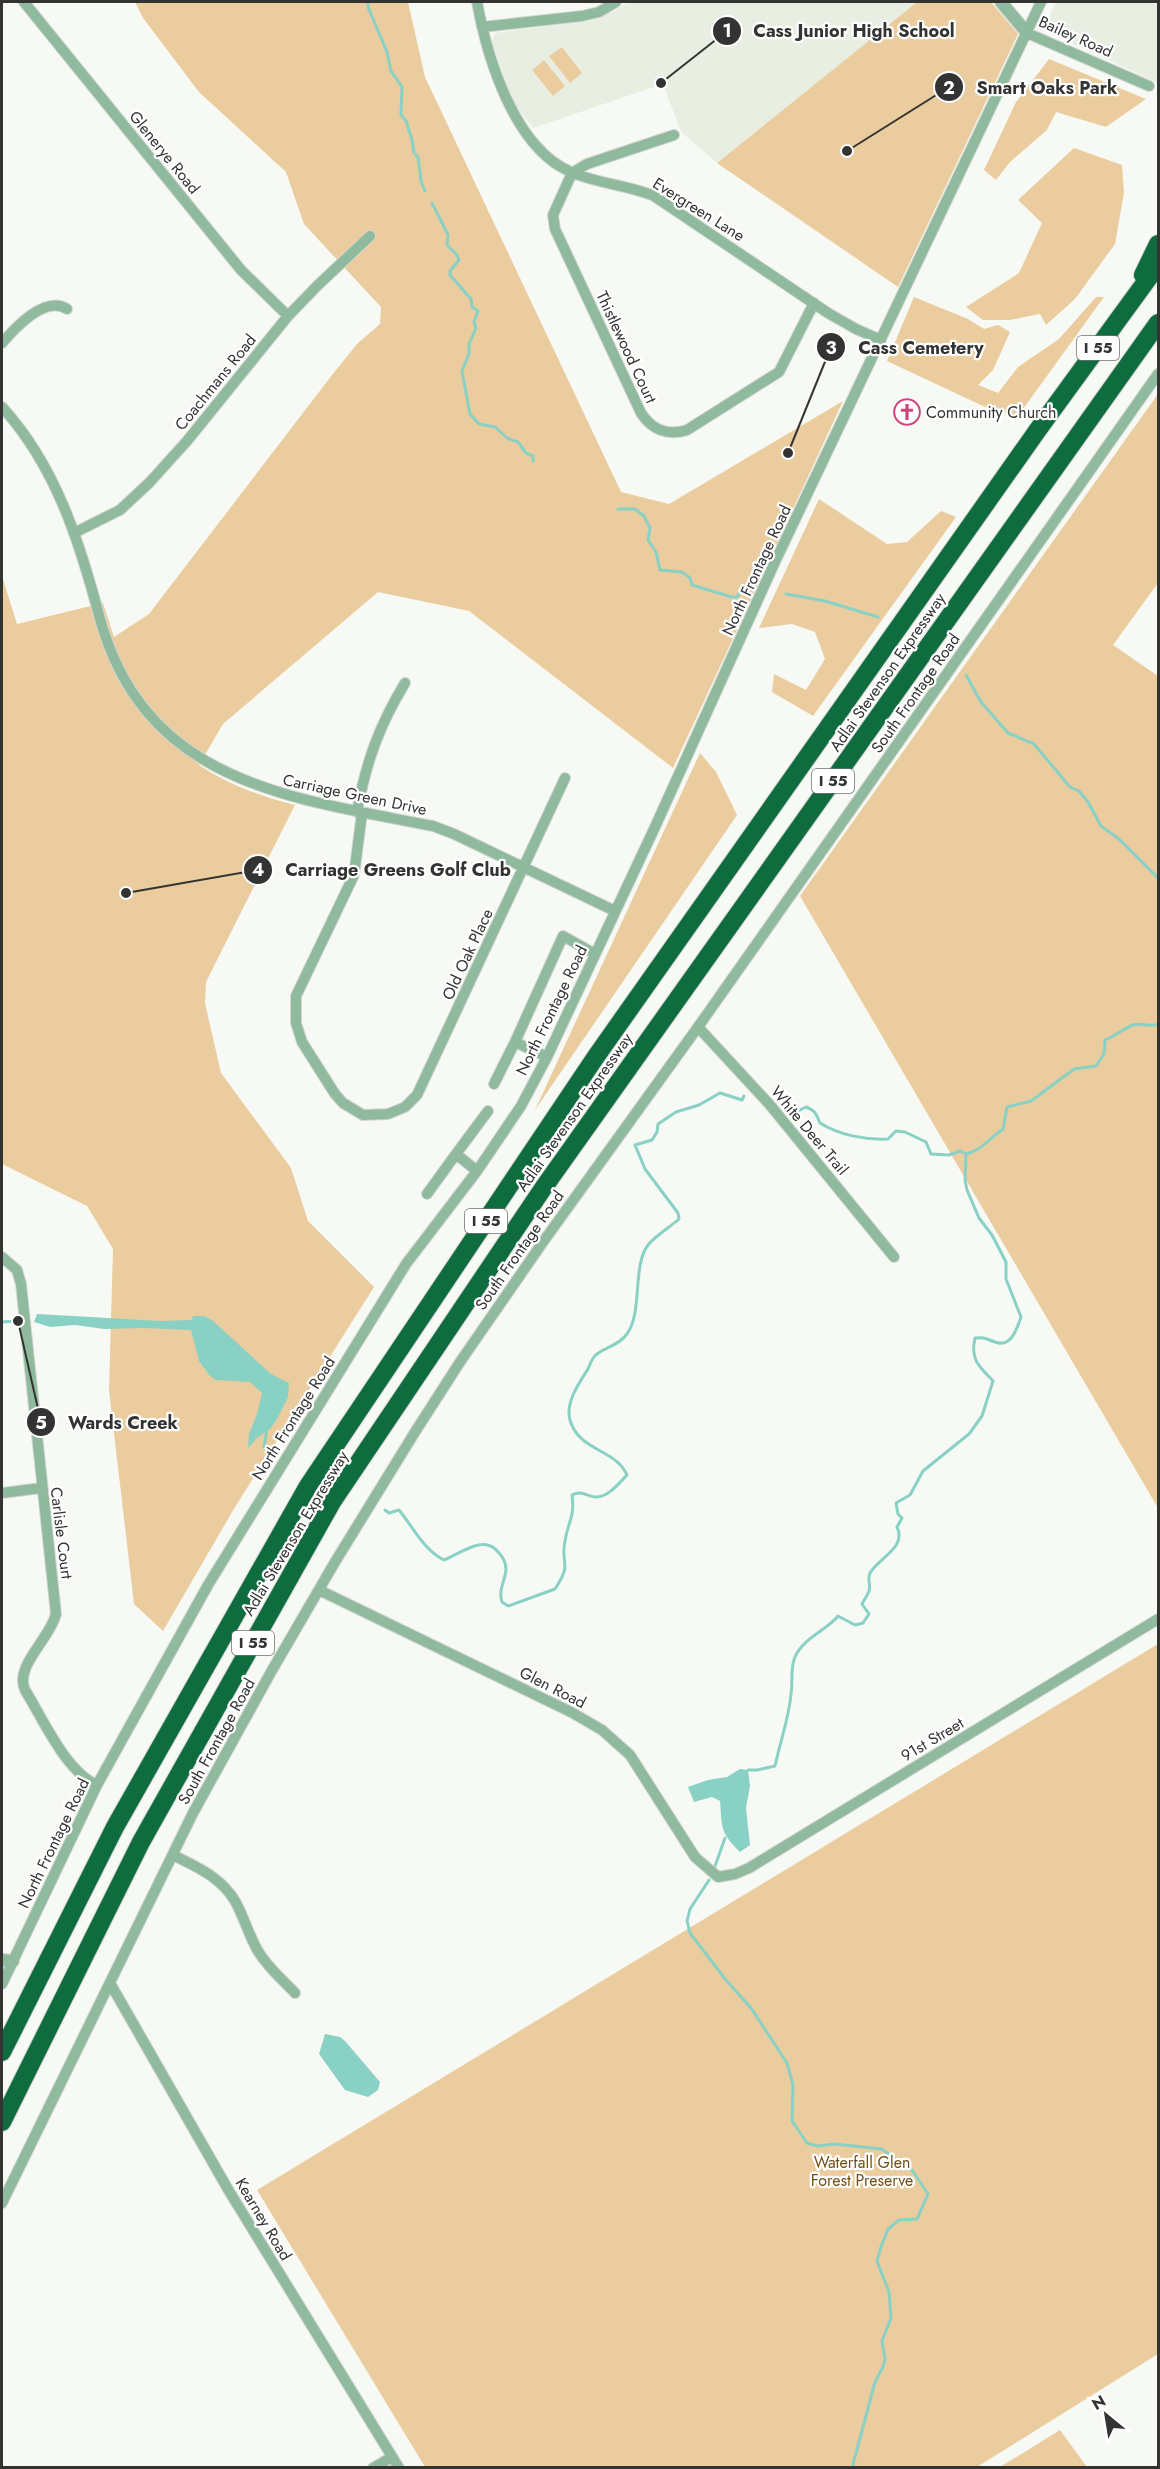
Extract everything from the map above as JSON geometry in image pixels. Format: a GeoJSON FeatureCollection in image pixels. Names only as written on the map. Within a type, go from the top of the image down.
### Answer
{"type":"FeatureCollection","features":[{"type":"Feature","properties":{"kind":"highway"},"geometry":{"type":"LineString","coordinates":[[1121,316],[1158,244]]}},
{"type":"Feature","properties":{"kind":"highway","name":"Adlai Stevenson Expressway"},"geometry":{"type":"LineString","coordinates":[[2,2052],[115,1827],[308,1486],[595,1058],[1037,431],[1158,265]]}},
{"type":"Feature","properties":{"kind":"highway","name":"Adlai Stevenson Expressway"},"geometry":{"type":"LineString","coordinates":[[2,2122],[141,1842],[332,1502],[544,1187],[1158,323]]}},
{"type":"Feature","properties":{"kind":"highway"},"geometry":{"type":"LineString","coordinates":[[1121,375],[1158,335]]}},
{"type":"Feature","properties":{"kind":"street","name":"Glenerye Road"},"geometry":{"type":"LineString","coordinates":[[24,2],[241,270],[288,316]]}},
{"type":"Feature","properties":{"kind":"street","name":"Evergreen Lane"},"geometry":{"type":"LineString","coordinates":[[477,2],[493,67],[525,131],[547,156],[572,173],[593,180],[636,188],[654,196],[841,321],[881,340]]}},
{"type":"Feature","properties":{"kind":"street"},"geometry":{"type":"LineString","coordinates":[[482,27],[582,16],[599,12],[616,2]]}},
{"type":"Feature","properties":{"kind":"street","name":"Bailey Road"},"geometry":{"type":"LineString","coordinates":[[1001,2],[1027,33],[1149,86]]}},
{"type":"Feature","properties":{"kind":"street","name":"North Frontage Road"},"geometry":{"type":"LineString","coordinates":[[2,1984],[7,1960],[98,1785],[208,1585],[406,1264],[477,1171],[521,1106],[547,1058],[774,564],[1041,2]]}},
{"type":"Feature","properties":{"kind":"street"},"geometry":{"type":"LineString","coordinates":[[572,173],[587,164],[674,135]]}},
{"type":"Feature","properties":{"kind":"street","name":"Thistlewood Court"},"geometry":{"type":"LineString","coordinates":[[572,173],[553,215],[555,230],[641,413],[656,428],[676,433],[687,430],[771,379],[785,365],[814,303]]}},
{"type":"Feature","properties":{"kind":"street","name":"Coachmans Road"},"geometry":{"type":"LineString","coordinates":[[74,532],[120,510],[149,483],[187,441],[288,316],[316,286],[370,236]]}},
{"type":"Feature","properties":{"kind":"street"},"geometry":{"type":"LineString","coordinates":[[2,343],[23,321],[42,309],[59,305],[67,309]]}},
{"type":"Feature","properties":{"kind":"street","name":"South Frontage Road"},"geometry":{"type":"LineString","coordinates":[[2,2203],[173,1855],[265,1682],[369,1505],[460,1362],[543,1242],[698,1027],[1158,374]]}},
{"type":"Feature","properties":{"kind":"street","name":"Carriage Green Drive"},"geometry":{"type":"LineString","coordinates":[[2,407],[38,455],[74,532],[114,658],[135,694],[172,738],[242,781],[279,794],[433,826],[524,866],[615,911]]}},
{"type":"Feature","properties":{"kind":"street","name":"Old Oak Place"},"geometry":{"type":"LineString","coordinates":[[405,683],[388,712],[369,756],[360,812],[354,875],[296,996],[295,1015],[298,1031],[335,1094],[343,1103],[363,1115],[388,1114],[405,1107],[417,1095],[565,778]]}},
{"type":"Feature","properties":{"kind":"street"},"geometry":{"type":"LineString","coordinates":[[494,1084],[563,936],[595,954]]}},
{"type":"Feature","properties":{"kind":"street","name":"White Deer Trail"},"geometry":{"type":"LineString","coordinates":[[698,1027],[770,1105],[894,1257]]}},
{"type":"Feature","properties":{"kind":"street"},"geometry":{"type":"LineString","coordinates":[[515,1042],[547,1058]]}},
{"type":"Feature","properties":{"kind":"street"},"geometry":{"type":"LineString","coordinates":[[427,1194],[488,1110]]}},
{"type":"Feature","properties":{"kind":"street"},"geometry":{"type":"LineString","coordinates":[[456,1154],[477,1171]]}},
{"type":"Feature","properties":{"kind":"street","name":"Carlisle Court"},"geometry":{"type":"LineString","coordinates":[[2,1257],[17,1270],[21,1284],[56,1614],[53,1625],[23,1671],[22,1682],[70,1762],[87,1780],[98,1785]]}},
{"type":"Feature","properties":{"kind":"street"},"geometry":{"type":"LineString","coordinates":[[2,1493],[41,1488]]}},
{"type":"Feature","properties":{"kind":"street","name":"Glen Road"},"geometry":{"type":"LineString","coordinates":[[319,1590],[571,1712],[602,1730],[637,1764],[695,1857],[718,1877]]}},
{"type":"Feature","properties":{"kind":"street","name":"91st Street"},"geometry":{"type":"LineString","coordinates":[[718,1877],[735,1874],[749,1868],[1158,1618]]}},
{"type":"Feature","properties":{"kind":"street"},"geometry":{"type":"LineString","coordinates":[[173,1855],[207,1873],[222,1884],[234,1900],[258,1951],[276,1975],[295,1993]]}},
{"type":"Feature","properties":{"kind":"street","name":"Kearney Road"},"geometry":{"type":"LineString","coordinates":[[110,1983],[229,2192],[399,2468]]}},
{"type":"Feature","properties":{"kind":"street"},"geometry":{"type":"LineString","coordinates":[[373,2468],[392,2457]]}},
{"type":"Feature","properties":{"kind":"shaded area"},"geometry":{"type":"Polygon","coordinates":[[[628,2],[917,2],[717,163],[681,132],[663,84],[533,128],[511,99],[492,42],[495,33],[589,21],[615,11],[628,2]]]}},
{"type":"Feature","properties":{"kind":"shaded area"},"geometry":{"type":"Polygon","coordinates":[[[1056,2],[1158,2],[1158,83],[1043,30],[1056,2]]]}},
{"type":"Feature","properties":{"kind":"green space"},"geometry":{"type":"Polygon","coordinates":[[[135,2],[408,2],[425,77],[621,492],[669,504],[843,401],[673,768],[469,611],[378,592],[223,724],[199,765],[245,789],[295,805],[206,982],[205,1003],[221,1073],[291,1168],[308,1221],[374,1287],[235,1507],[163,1631],[134,1604],[109,1390],[113,1249],[87,1206],[2,1164],[2,576],[17,624],[103,603],[114,637],[149,614],[332,375],[357,344],[380,324],[381,307],[304,224],[286,172],[199,92],[143,18],[135,2]]]}},
{"type":"Feature","properties":{"kind":"green space"},"geometry":{"type":"Polygon","coordinates":[[[917,2],[991,2],[1018,34],[898,287],[717,163],[917,2]]]}},
{"type":"Feature","properties":{"kind":"green space"},"geometry":{"type":"Polygon","coordinates":[[[562,47],[582,73],[570,83],[549,56],[562,47]]]}},
{"type":"Feature","properties":{"kind":"green space"},"geometry":{"type":"Polygon","coordinates":[[[1049,59],[1146,99],[1106,127],[1056,112],[1047,130],[1010,162],[996,180],[984,170],[1016,102],[1049,59]]]}},
{"type":"Feature","properties":{"kind":"green space"},"geometry":{"type":"Polygon","coordinates":[[[544,60],[565,86],[553,96],[532,70],[544,60]]]}},
{"type":"Feature","properties":{"kind":"green space"},"geometry":{"type":"Polygon","coordinates":[[[1074,148],[1122,165],[1124,193],[1115,244],[1075,299],[1046,325],[1040,314],[1010,320],[983,320],[966,307],[1019,273],[1042,223],[1018,200],[1074,148]]]}},
{"type":"Feature","properties":{"kind":"green space"},"geometry":{"type":"Polygon","coordinates":[[[914,297],[968,319],[984,329],[998,325],[1010,332],[993,370],[978,385],[998,393],[1018,367],[1059,339],[1096,297],[1104,297],[1018,416],[985,407],[887,361],[914,297]]]}},
{"type":"Feature","properties":{"kind":"green space"},"geometry":{"type":"Polygon","coordinates":[[[1158,394],[1158,583],[1113,645],[1158,676],[1158,1508],[800,896],[1158,394]]]}},
{"type":"Feature","properties":{"kind":"green space"},"geometry":{"type":"Polygon","coordinates":[[[819,499],[887,544],[907,542],[941,511],[956,517],[813,716],[772,692],[774,674],[806,690],[825,659],[815,632],[792,624],[759,628],[819,499]]]}},
{"type":"Feature","properties":{"kind":"green space"},"geometry":{"type":"Polygon","coordinates":[[[700,753],[716,772],[737,815],[535,1110],[700,753]]]}},
{"type":"Feature","properties":{"kind":"green space","name":"Waterfall Glen Forest Preserve"},"geometry":{"type":"Polygon","coordinates":[[[1158,1644],[1158,2354],[977,2467],[425,2467],[257,2190],[1158,1644]]]}},
{"type":"Feature","properties":{"kind":"green space"},"geometry":{"type":"Polygon","coordinates":[[[1060,2430],[1087,2467],[1000,2467],[1060,2430]]]}},
{"type":"Feature","properties":{"kind":"water"},"geometry":{"type":"Polygon","coordinates":[[[37,1314],[161,1321],[192,1320],[193,1316],[204,1316],[212,1320],[271,1374],[289,1383],[288,1397],[271,1428],[248,1448],[249,1434],[262,1393],[250,1382],[216,1380],[210,1376],[199,1361],[191,1330],[104,1329],[75,1325],[50,1327],[34,1322],[37,1314]]]}},
{"type":"Feature","properties":{"kind":"water"},"geometry":{"type":"Polygon","coordinates":[[[740,1769],[748,1770],[750,1786],[746,1808],[750,1845],[740,1852],[723,1829],[720,1801],[712,1797],[694,1802],[688,1787],[708,1780],[727,1777],[740,1769]]]}},
{"type":"Feature","properties":{"kind":"water"},"geometry":{"type":"Polygon","coordinates":[[[325,2034],[340,2037],[345,2041],[380,2082],[378,2090],[368,2097],[345,2090],[319,2054],[325,2034]]]}},
{"type":"Feature","properties":{"kind":"waterway"},"geometry":{"type":"LineString","coordinates":[[368,2],[387,52],[391,71],[402,87],[401,115],[406,121],[414,153],[418,157],[421,181],[425,191]]}},
{"type":"Feature","properties":{"kind":"waterway"},"geometry":{"type":"LineString","coordinates":[[432,203],[448,235],[447,245],[459,260],[450,271],[450,275],[471,299],[472,307],[478,311],[474,322],[476,328],[462,371],[470,414],[479,424],[495,427],[507,438],[518,442],[526,453],[533,456],[533,461]]}},
{"type":"Feature","properties":{"kind":"waterway"},"geometry":{"type":"LineString","coordinates":[[618,509],[635,509],[644,516],[650,528],[648,540],[656,552],[660,570],[682,572],[690,578],[692,585],[732,597],[737,597],[741,589],[746,588]]}},
{"type":"Feature","properties":{"kind":"waterway"},"geometry":{"type":"LineString","coordinates":[[786,594],[825,601],[878,617]]}},
{"type":"Feature","properties":{"kind":"waterway"},"geometry":{"type":"LineString","coordinates":[[966,675],[981,702],[1008,733],[1034,744],[1070,787],[1079,791],[1088,802],[1101,826],[1119,839],[1158,878]]}},
{"type":"Feature","properties":{"kind":"waterway"},"geometry":{"type":"LineString","coordinates":[[966,1154],[981,1147],[1003,1129],[1007,1107],[1031,1101],[1074,1069],[1096,1066],[1104,1054],[1105,1040],[1133,1025],[1158,1024]]}},
{"type":"Feature","properties":{"kind":"waterway"},"geometry":{"type":"LineString","coordinates":[[385,1510],[389,1513],[399,1510],[430,1550],[444,1560],[479,1545],[493,1547],[502,1556],[505,1565],[501,1598],[502,1602],[508,1606],[555,1589],[565,1568],[564,1549],[572,1514],[572,1495],[579,1493],[600,1497],[613,1489],[627,1475],[621,1466],[581,1438],[575,1430],[569,1414],[571,1400],[594,1357],[627,1334],[635,1314],[643,1254],[651,1242],[679,1219],[678,1213],[645,1169],[635,1145],[652,1140],[657,1132],[658,1124],[676,1112],[699,1105],[720,1093],[742,1100],[744,1096]]}},
{"type":"Feature","properties":{"kind":"waterway"},"geometry":{"type":"LineString","coordinates":[[786,1106],[798,1111],[809,1108],[815,1113],[820,1123],[844,1134],[861,1138],[888,1139],[896,1131],[905,1132],[926,1142],[931,1154],[949,1155],[960,1151],[966,1154]]}},
{"type":"Feature","properties":{"kind":"waterway"},"geometry":{"type":"LineString","coordinates":[[748,1770],[775,1766],[790,1703],[793,1666],[799,1650],[838,1616],[855,1625],[863,1623],[869,1614],[862,1604],[869,1591],[870,1573],[898,1541],[897,1527],[902,1518],[898,1514],[896,1503],[910,1495],[923,1471],[969,1434],[982,1416],[993,1381],[977,1362],[974,1352],[975,1338],[1005,1342],[1013,1336],[1021,1317],[1006,1279],[1006,1262],[992,1235],[979,1218],[967,1190],[966,1154]]}},
{"type":"Feature","properties":{"kind":"waterway"},"geometry":{"type":"LineString","coordinates":[[2,1322],[18,1321]]}},
{"type":"Feature","properties":{"kind":"waterway"},"geometry":{"type":"LineString","coordinates":[[264,1447],[267,1429]]}},
{"type":"Feature","properties":{"kind":"waterway"},"geometry":{"type":"LineString","coordinates":[[714,1869],[725,1838]]}},
{"type":"Feature","properties":{"kind":"waterway"},"geometry":{"type":"LineString","coordinates":[[709,1880],[690,1909],[687,1921],[690,1933],[751,2008],[787,2063],[793,2085],[792,2121],[807,2143],[817,2146],[835,2144],[882,2149],[912,2170],[928,2194],[917,2219],[899,2220],[888,2229],[877,2261],[889,2292],[891,2318],[882,2341],[885,2359],[883,2367],[875,2382],[852,2468]]}},
{"type":"Feature","properties":{"kind":"place","name":"Cass Junior High School"},"geometry":{"type":"Point","coordinates":[661,83]}},
{"type":"Feature","properties":{"kind":"place","name":"Smart Oaks Park"},"geometry":{"type":"Point","coordinates":[847,151]}},
{"type":"Feature","properties":{"kind":"place","name":"Community Church"},"geometry":{"type":"Point","coordinates":[907,412]}},
{"type":"Feature","properties":{"kind":"place","name":"Cass Cemetery"},"geometry":{"type":"Point","coordinates":[788,453]}},
{"type":"Feature","properties":{"kind":"place","name":"Carriage Greens Golf Club"},"geometry":{"type":"Point","coordinates":[126,893]}},
{"type":"Feature","properties":{"kind":"place","name":"Wards Creek"},"geometry":{"type":"Point","coordinates":[18,1321]}}]}
